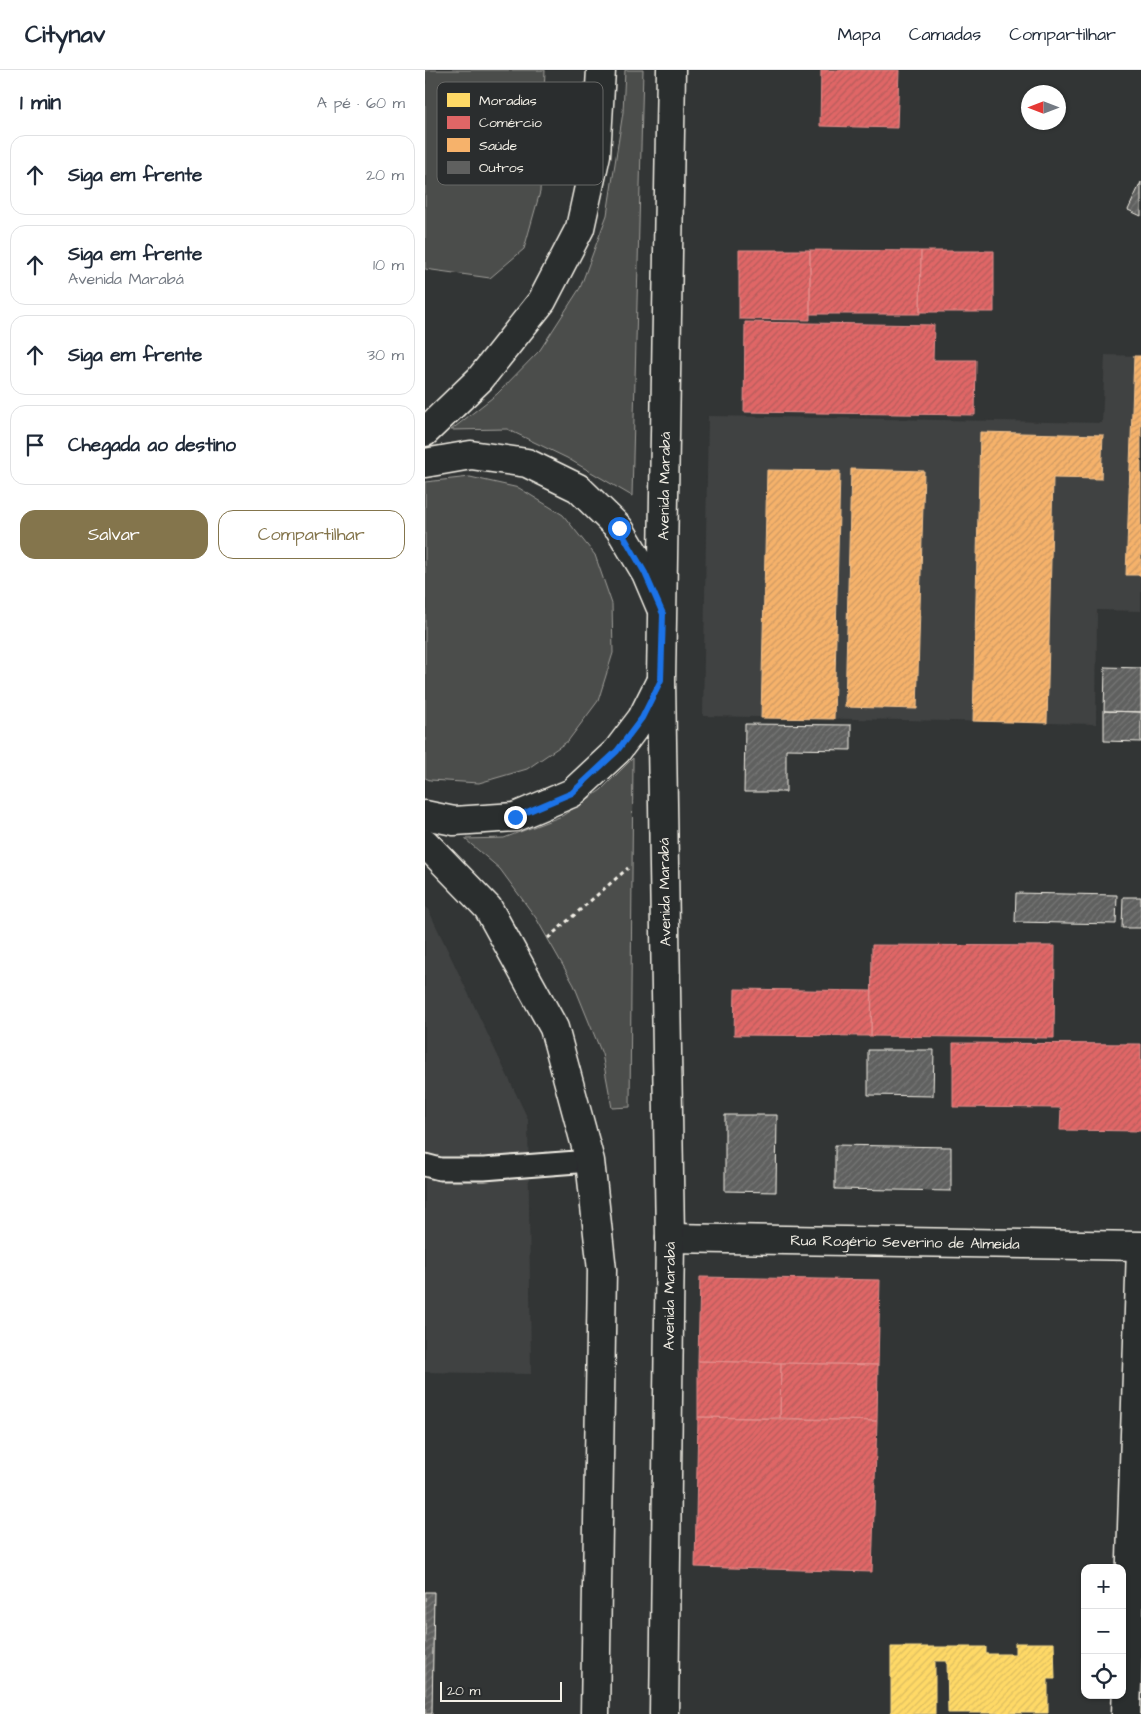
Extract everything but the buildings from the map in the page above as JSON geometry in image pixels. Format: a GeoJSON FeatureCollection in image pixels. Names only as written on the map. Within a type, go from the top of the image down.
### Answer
{"type":"FeatureCollection","features":[{"type":"Feature","properties":{"kind":"main road","name":"Avenida Marabá"},"geometry":{"type":"LineString","coordinates":[[663,1714],[670,1238],[661,680],[671,70]]}},
{"type":"Feature","properties":{"kind":"main road"},"geometry":{"type":"LineString","coordinates":[[425,432],[480,379],[542,301],[580,228],[589,185]]}},
{"type":"Feature","properties":{"kind":"main road"},"geometry":{"type":"LineString","coordinates":[[425,463],[471,455],[527,463],[578,488],[619,528],[645,573],[663,614]]}},
{"type":"Feature","properties":{"kind":"main road"},"geometry":{"type":"LineString","coordinates":[[425,815],[454,821],[515,817],[572,793],[617,751],[642,718],[661,680]]}},
{"type":"Feature","properties":{"kind":"main road"},"geometry":{"type":"LineString","coordinates":[[425,843],[487,908],[554,1028],[590,1161],[602,1270],[595,1714]]}},
{"type":"Feature","properties":{"kind":"main road","name":"Rua Rogério Severino de Almeida"},"geometry":{"type":"LineString","coordinates":[[670,1238],[1141,1247]]}},
{"type":"Feature","properties":{"kind":"main road"},"geometry":{"type":"LineString","coordinates":[[1126,1714],[1141,1247]]}},
{"type":"Feature","properties":{"kind":"lane"},"geometry":{"type":"LineString","coordinates":[[425,1165],[440,1169],[483,1170],[590,1161]]}},
{"type":"Feature","properties":{"kind":"path"},"geometry":{"type":"LineString","coordinates":[[548,938],[632,864]]}},
{"type":"Feature","properties":{"kind":"shaded area"},"geometry":{"type":"Polygon","coordinates":[[[425,70],[545,70],[545,82],[437,82],[437,185],[540,185],[540,192],[524,249],[490,278],[425,269],[425,70]]]}},
{"type":"Feature","properties":{"kind":"shaded area"},"geometry":{"type":"Polygon","coordinates":[[[625,70],[643,70],[632,496],[567,458],[507,429],[451,430],[497,394],[540,350],[580,288],[607,215],[623,112],[625,70]]]}},
{"type":"Feature","properties":{"kind":"shaded area"},"geometry":{"type":"Polygon","coordinates":[[[1105,355],[1141,356],[1141,611],[1097,610],[1096,724],[703,716],[708,416],[1102,423],[1105,355]]]}},
{"type":"Feature","properties":{"kind":"shaded area"},"geometry":{"type":"Polygon","coordinates":[[[470,477],[519,488],[563,515],[595,555],[612,604],[613,653],[598,701],[568,741],[527,769],[479,783],[430,780],[425,778],[425,482],[470,477]]]}},
{"type":"Feature","properties":{"kind":"shaded area"},"geometry":{"type":"Polygon","coordinates":[[[633,758],[630,1107],[612,1108],[602,1054],[574,985],[536,918],[500,869],[465,839],[504,838],[562,816],[601,790],[633,758]]]}},
{"type":"Feature","properties":{"kind":"shaded area"},"geometry":{"type":"Polygon","coordinates":[[[425,906],[528,1119],[531,1374],[425,1372],[425,906]]]}},
{"type":"Feature","properties":{"kind":"route"},"geometry":{"type":"LineString","coordinates":[[515,817],[572,793],[617,751],[642,718],[661,680],[663,614],[645,573],[619,528]]}}]}
